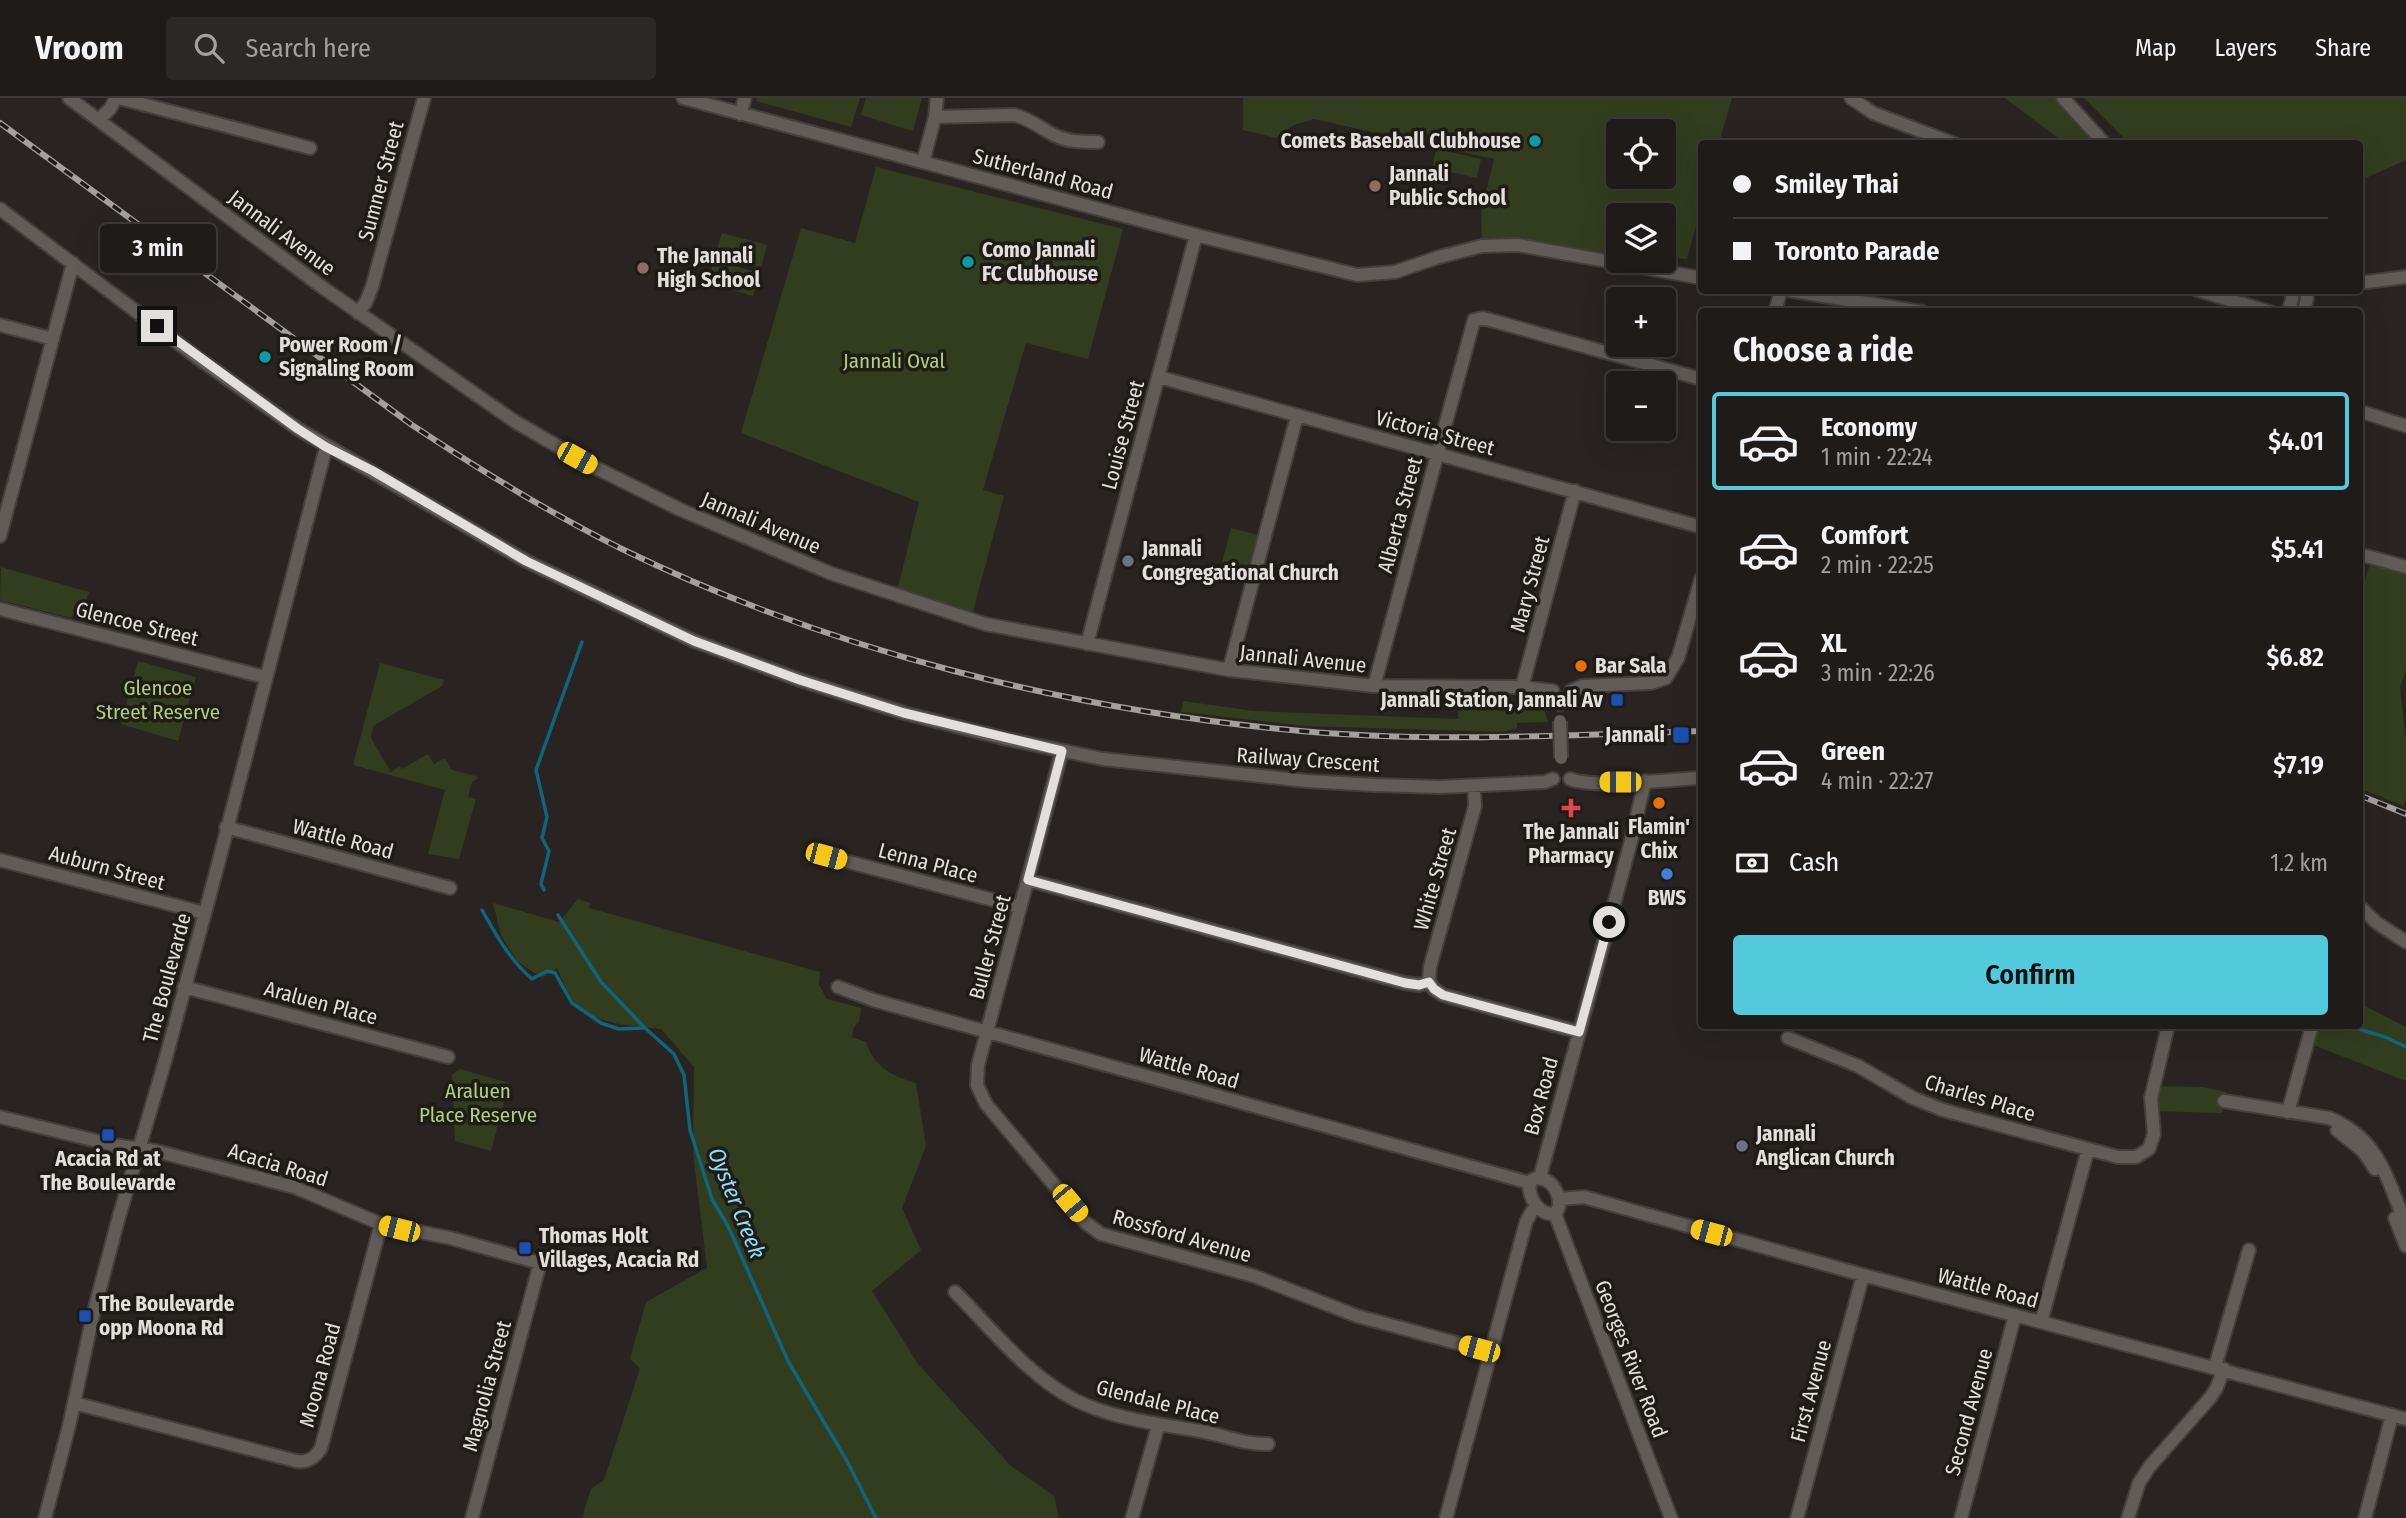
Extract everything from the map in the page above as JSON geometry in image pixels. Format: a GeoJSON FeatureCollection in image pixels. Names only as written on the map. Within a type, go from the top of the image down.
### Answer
{"type":"FeatureCollection","features":[{"type":"Feature","properties":{"kind":"street","name":"Jannali Avenue"},"geometry":{"type":"LineString","coordinates":[[69,98],[358,313],[514,422],[590,465],[681,510],[830,573],[985,624],[1229,670],[1374,686],[1522,687],[1553,691]]}},
{"type":"Feature","properties":{"kind":"street"},"geometry":{"type":"LineString","coordinates":[[99,120],[118,98],[310,148]]}},
{"type":"Feature","properties":{"kind":"street","name":"Sumner Street"},"geometry":{"type":"LineString","coordinates":[[358,313],[372,287],[424,98]]}},
{"type":"Feature","properties":{"kind":"street","name":"Sutherland Road"},"geometry":{"type":"LineString","coordinates":[[683,98],[1196,235],[1357,275],[1395,272],[1482,246],[1518,246],[1698,277]]}},
{"type":"Feature","properties":{"kind":"street"},"geometry":{"type":"LineString","coordinates":[[740,114],[745,98]]}},
{"type":"Feature","properties":{"kind":"street"},"geometry":{"type":"LineString","coordinates":[[923,162],[935,117],[937,98]]}},
{"type":"Feature","properties":{"kind":"street"},"geometry":{"type":"LineString","coordinates":[[1851,98],[1873,113],[1944,140]]}},
{"type":"Feature","properties":{"kind":"street"},"geometry":{"type":"LineString","coordinates":[[2063,98],[2101,140]]}},
{"type":"Feature","properties":{"kind":"street"},"geometry":{"type":"LineString","coordinates":[[935,117],[1014,115],[1071,142],[1098,142]]}},
{"type":"Feature","properties":{"kind":"street","name":"Railway Crescent"},"geometry":{"type":"LineString","coordinates":[[0,209],[198,358],[326,447],[373,471],[526,561],[694,641],[812,684],[904,713],[1062,751],[1142,765],[1307,781],[1409,786],[1545,782],[1561,772],[1584,782],[1698,778]]}},
{"type":"Feature","properties":{"kind":"street","name":"Louise Street"},"geometry":{"type":"LineString","coordinates":[[1087,645],[1196,235]]}},
{"type":"Feature","properties":{"kind":"street"},"geometry":{"type":"LineString","coordinates":[[0,536],[74,263]]}},
{"type":"Feature","properties":{"kind":"street"},"geometry":{"type":"LineString","coordinates":[[2363,282],[2406,277]]}},
{"type":"Feature","properties":{"kind":"street"},"geometry":{"type":"LineString","coordinates":[[1812,294],[1897,308]]}},
{"type":"Feature","properties":{"kind":"street"},"geometry":{"type":"LineString","coordinates":[[2210,294],[2257,308]]}},
{"type":"Feature","properties":{"kind":"street","name":"Alberta Street"},"geometry":{"type":"LineString","coordinates":[[1374,686],[1474,320],[1480,317],[1698,378]]}},
{"type":"Feature","properties":{"kind":"street"},"geometry":{"type":"LineString","coordinates":[[0,325],[53,339]]}},
{"type":"Feature","properties":{"kind":"street","name":"Victoria Street"},"geometry":{"type":"LineString","coordinates":[[1159,377],[1698,526]]}},
{"type":"Feature","properties":{"kind":"street"},"geometry":{"type":"LineString","coordinates":[[2363,412],[2406,426]]}},
{"type":"Feature","properties":{"kind":"street"},"geometry":{"type":"LineString","coordinates":[[1229,670],[1297,416]]}},
{"type":"Feature","properties":{"kind":"street","name":"The Boulevarde"},"geometry":{"type":"LineString","coordinates":[[45,1518],[75,1403],[106,1264],[204,913],[326,447]]}},
{"type":"Feature","properties":{"kind":"street","name":"Mary Street"},"geometry":{"type":"LineString","coordinates":[[1522,687],[1575,491]]}},
{"type":"Feature","properties":{"kind":"street"},"geometry":{"type":"LineString","coordinates":[[2363,555],[2406,567]]}},
{"type":"Feature","properties":{"kind":"street"},"geometry":{"type":"LineString","coordinates":[[1571,691],[1583,687],[1657,682],[1666,678],[1678,658],[1698,589]]}},
{"type":"Feature","properties":{"kind":"street","name":"Glencoe Street"},"geometry":{"type":"LineString","coordinates":[[0,610],[265,677]]}},
{"type":"Feature","properties":{"kind":"street"},"geometry":{"type":"LineString","coordinates":[[1562,684],[1571,691],[1569,701],[1560,704],[1554,700],[1553,691],[1556,686],[1562,684]]}},
{"type":"Feature","properties":{"kind":"street"},"geometry":{"type":"LineString","coordinates":[[1560,704],[1561,772]]}},
{"type":"Feature","properties":{"kind":"street","name":"Buller Street"},"geometry":{"type":"LineString","coordinates":[[987,1032],[1062,751]]}},
{"type":"Feature","properties":{"kind":"street","name":"Box Road"},"geometry":{"type":"LineString","coordinates":[[1535,1180],[1579,1032],[1645,781]]}},
{"type":"Feature","properties":{"kind":"street","name":"White Street"},"geometry":{"type":"LineString","coordinates":[[1429,982],[1430,967],[1475,806],[1474,786]]}},
{"type":"Feature","properties":{"kind":"street","name":"Wattle Road"},"geometry":{"type":"LineString","coordinates":[[226,828],[450,888]]}},
{"type":"Feature","properties":{"kind":"street","name":"Lenna Place"},"geometry":{"type":"LineString","coordinates":[[826,856],[1020,906]]}},
{"type":"Feature","properties":{"kind":"street","name":"Auburn Street"},"geometry":{"type":"LineString","coordinates":[[0,860],[204,913]]}},
{"type":"Feature","properties":{"kind":"street"},"geometry":{"type":"LineString","coordinates":[[1028,880],[1405,983],[1419,985],[1429,982],[1443,995],[1579,1032]]}},
{"type":"Feature","properties":{"kind":"street"},"geometry":{"type":"LineString","coordinates":[[2363,910],[2377,923],[2406,942]]}},
{"type":"Feature","properties":{"kind":"street","name":"Araluen Place"},"geometry":{"type":"LineString","coordinates":[[184,987],[448,1057]]}},
{"type":"Feature","properties":{"kind":"street","name":"Wattle Road"},"geometry":{"type":"LineString","coordinates":[[838,987],[873,1000],[987,1032],[1535,1180]]}},
{"type":"Feature","properties":{"kind":"street","name":"Charles Place"},"geometry":{"type":"LineString","coordinates":[[1788,1038],[1858,1066],[1913,1098],[1943,1110],[2118,1157],[2136,1157],[2149,1149],[2154,1134],[2151,1098],[2167,1029]]}},
{"type":"Feature","properties":{"kind":"street"},"geometry":{"type":"LineString","coordinates":[[2288,1112],[2311,1029]]}},
{"type":"Feature","properties":{"kind":"street","name":"Rossford Avenue"},"geometry":{"type":"LineString","coordinates":[[987,1032],[976,1075],[981,1095],[1086,1223],[1101,1234],[1254,1276],[1357,1316],[1490,1352]]}},
{"type":"Feature","properties":{"kind":"street"},"geometry":{"type":"LineString","coordinates":[[2224,1101],[2336,1121],[2358,1134],[2379,1158],[2406,1225]]}},
{"type":"Feature","properties":{"kind":"street"},"geometry":{"type":"LineString","coordinates":[[2288,1112],[2333,1128],[2363,1150],[2377,1172],[2406,1246]]}},
{"type":"Feature","properties":{"kind":"street","name":"Acacia Road"},"geometry":{"type":"LineString","coordinates":[[0,1117],[294,1187],[381,1224],[450,1238],[540,1264]]}},
{"type":"Feature","properties":{"kind":"street"},"geometry":{"type":"LineString","coordinates":[[2041,1322],[2088,1149]]}},
{"type":"Feature","properties":{"kind":"street"},"geometry":{"type":"LineString","coordinates":[[1535,1180],[1552,1184],[1559,1199],[1559,1208],[1555,1214],[1548,1214],[1537,1207],[1529,1192],[1535,1180]]}},
{"type":"Feature","properties":{"kind":"street","name":"Wattle Road"},"geometry":{"type":"LineString","coordinates":[[1559,1199],[1584,1197],[1863,1275],[2406,1419]]}},
{"type":"Feature","properties":{"kind":"street"},"geometry":{"type":"LineString","coordinates":[[1446,1518],[1526,1222],[1537,1207]]}},
{"type":"Feature","properties":{"kind":"street","name":"Georges River Road"},"geometry":{"type":"LineString","coordinates":[[1555,1214],[1671,1518]]}},
{"type":"Feature","properties":{"kind":"street","name":"Moona Road"},"geometry":{"type":"LineString","coordinates":[[75,1403],[296,1461],[313,1458],[321,1447],[381,1224]]}},
{"type":"Feature","properties":{"kind":"street"},"geometry":{"type":"LineString","coordinates":[[2128,1518],[2139,1483],[2150,1466],[2216,1389],[2249,1250]]}},
{"type":"Feature","properties":{"kind":"street","name":"Magnolia Street"},"geometry":{"type":"LineString","coordinates":[[472,1518],[540,1264]]}},
{"type":"Feature","properties":{"kind":"street","name":"First Avenue"},"geometry":{"type":"LineString","coordinates":[[1797,1518],[1863,1275]]}},
{"type":"Feature","properties":{"kind":"street","name":"Glendale Place"},"geometry":{"type":"LineString","coordinates":[[955,1292],[1023,1362],[1065,1393],[1092,1407],[1158,1426],[1205,1432],[1250,1445],[1268,1444]]}},
{"type":"Feature","properties":{"kind":"street","name":"Second Avenue"},"geometry":{"type":"LineString","coordinates":[[1961,1518],[2015,1315]]}},
{"type":"Feature","properties":{"kind":"street"},"geometry":{"type":"LineString","coordinates":[[2365,1518],[2392,1415]]}},
{"type":"Feature","properties":{"kind":"street"},"geometry":{"type":"LineString","coordinates":[[1132,1518],[1158,1426]]}},
{"type":"Feature","properties":{"kind":"green space"},"geometry":{"type":"Polygon","coordinates":[[[757,98],[860,98],[851,127],[756,101],[757,98]]]}},
{"type":"Feature","properties":{"kind":"green space"},"geometry":{"type":"Polygon","coordinates":[[[866,98],[922,98],[913,131],[861,115],[866,98]]]}},
{"type":"Feature","properties":{"kind":"green space"},"geometry":{"type":"Polygon","coordinates":[[[1243,98],[1732,98],[1720,140],[1698,140],[1698,220],[1687,259],[1676,258],[1676,203],[1606,203],[1606,252],[1521,245],[1482,246],[1481,213],[1494,159],[1314,119],[1294,125],[1276,138],[1243,130],[1243,98]]]}},
{"type":"Feature","properties":{"kind":"green space"},"geometry":{"type":"Polygon","coordinates":[[[2005,98],[2057,98],[2099,140],[2061,140],[2005,98]]]}},
{"type":"Feature","properties":{"kind":"green space"},"geometry":{"type":"Polygon","coordinates":[[[2084,98],[2406,98],[2406,160],[2363,179],[2363,140],[2126,140],[2084,98]]]}},
{"type":"Feature","properties":{"kind":"green space"},"geometry":{"type":"Polygon","coordinates":[[[1436,149],[1481,159],[1477,178],[1432,168],[1436,149]]]}},
{"type":"Feature","properties":{"kind":"green space","name":"Jannali Oval"},"geometry":{"type":"Polygon","coordinates":[[[876,167],[1123,229],[1088,359],[1026,343],[983,490],[1004,496],[971,619],[896,595],[919,502],[741,433],[801,228],[855,243],[876,167]]]}},
{"type":"Feature","properties":{"kind":"green space"},"geometry":{"type":"Polygon","coordinates":[[[722,233],[767,245],[761,268],[715,255],[722,233]]]}},
{"type":"Feature","properties":{"kind":"green space"},"geometry":{"type":"Polygon","coordinates":[[[714,260],[759,273],[753,296],[708,283],[714,260]]]}},
{"type":"Feature","properties":{"kind":"green space"},"geometry":{"type":"Polygon","coordinates":[[[1231,528],[1258,535],[1245,581],[1219,574],[1231,528]]]}},
{"type":"Feature","properties":{"kind":"green space"},"geometry":{"type":"Polygon","coordinates":[[[2372,557],[2406,567],[2406,670],[2400,687],[2406,740],[2404,806],[2363,790],[2363,587],[2372,557]]]}},
{"type":"Feature","properties":{"kind":"green space"},"geometry":{"type":"Polygon","coordinates":[[[1,567],[89,592],[86,602],[71,618],[0,600],[1,567]]]}},
{"type":"Feature","properties":{"kind":"green space","name":"Glencoe Street Reserve"},"geometry":{"type":"Polygon","coordinates":[[[138,661],[196,677],[178,741],[121,724],[138,661]]]}},
{"type":"Feature","properties":{"kind":"green space"},"geometry":{"type":"Polygon","coordinates":[[[380,663],[444,680],[442,686],[373,726],[371,738],[391,772],[400,766],[402,769],[428,754],[434,764],[445,758],[452,770],[479,777],[472,782],[468,797],[476,799],[459,859],[428,854],[445,790],[353,765],[380,663]]]}},
{"type":"Feature","properties":{"kind":"green space"},"geometry":{"type":"Polygon","coordinates":[[[1183,701],[1254,711],[1458,719],[1459,701],[1533,703],[1543,706],[1548,722],[1517,723],[1517,728],[1503,732],[1306,726],[1181,712],[1183,701]]]}},
{"type":"Feature","properties":{"kind":"green space"},"geometry":{"type":"Polygon","coordinates":[[[578,899],[590,903],[589,908],[820,972],[819,985],[827,999],[861,1008],[859,1022],[854,1027],[852,1037],[866,1042],[869,1051],[885,1069],[916,1083],[926,1146],[902,1208],[921,1250],[872,1291],[918,1364],[1010,1465],[1054,1496],[1059,1518],[582,1518],[591,1489],[604,1480],[640,1368],[630,1359],[646,1302],[707,1268],[693,1153],[694,1067],[661,1029],[624,1025],[589,1014],[571,997],[557,968],[542,978],[517,961],[501,935],[493,903],[559,922],[578,899]]]}},
{"type":"Feature","properties":{"kind":"green space"},"geometry":{"type":"Polygon","coordinates":[[[2363,1005],[2406,1027],[2406,1081],[2308,1043],[2311,1029],[2363,1029],[2363,1005]]]}},
{"type":"Feature","properties":{"kind":"green space","name":"Araluen Place Reserve"},"geometry":{"type":"Polygon","coordinates":[[[460,1069],[509,1083],[491,1151],[455,1141],[452,1074],[460,1069]]]}},
{"type":"Feature","properties":{"kind":"green space"},"geometry":{"type":"Polygon","coordinates":[[[2155,1086],[2203,1087],[2226,1092],[2222,1113],[2152,1111],[2155,1086]]]}},
{"type":"Feature","properties":{"kind":"waterway"},"geometry":{"type":"LineString","coordinates":[[544,890],[541,884],[549,851],[542,838],[547,817],[536,770],[582,642]]}},
{"type":"Feature","properties":{"kind":"waterway"},"geometry":{"type":"LineString","coordinates":[[482,910],[510,955],[532,979],[547,971],[555,973],[572,1003],[601,1023],[619,1029],[644,1028]]}},
{"type":"Feature","properties":{"kind":"waterway","name":"Oyster Creek"},"geometry":{"type":"LineString","coordinates":[[558,915],[601,982],[674,1054],[684,1075],[690,1130],[712,1199],[728,1226],[788,1361],[847,1461],[876,1518]]}},
{"type":"Feature","properties":{"kind":"waterway"},"geometry":{"type":"LineString","coordinates":[[2359,1029],[2406,1047]]}},
{"type":"Feature","properties":{"kind":"railway"},"geometry":{"type":"LineString","coordinates":[[0,123],[412,425],[463,458],[541,506],[622,549],[702,586],[784,618],[953,671],[1126,708],[1214,721],[1301,731],[1401,737],[1698,731]]}},
{"type":"Feature","properties":{"kind":"railway"},"geometry":{"type":"LineString","coordinates":[[2363,797],[2406,814]]}},
{"type":"Feature","properties":{"kind":"place","name":"Comets Baseball Clubhouse"},"geometry":{"type":"Point","coordinates":[1535,141]}},
{"type":"Feature","properties":{"kind":"place","name":"Jannali Public School"},"geometry":{"type":"Point","coordinates":[1375,186]}},
{"type":"Feature","properties":{"kind":"place","name":"Como Jannali FC Clubhouse"},"geometry":{"type":"Point","coordinates":[968,262]}},
{"type":"Feature","properties":{"kind":"place","name":"The Jannali High School"},"geometry":{"type":"Point","coordinates":[643,268]}},
{"type":"Feature","properties":{"kind":"place","name":"Power Room / Signaling Room"},"geometry":{"type":"Point","coordinates":[265,357]}},
{"type":"Feature","properties":{"kind":"place","name":"Jannali Congregational Church"},"geometry":{"type":"Point","coordinates":[1128,561]}},
{"type":"Feature","properties":{"kind":"place","name":"Bar Sala"},"geometry":{"type":"Point","coordinates":[1581,666]}},
{"type":"Feature","properties":{"kind":"place","name":"Jannali Station, Jannali Av"},"geometry":{"type":"Point","coordinates":[1617,700]}},
{"type":"Feature","properties":{"kind":"place","name":"Jannali"},"geometry":{"type":"Point","coordinates":[1681,735]}},
{"type":"Feature","properties":{"kind":"place","name":"Flamin' Chix"},"geometry":{"type":"Point","coordinates":[1659,803]}},
{"type":"Feature","properties":{"kind":"place","name":"The Jannali Pharmacy"},"geometry":{"type":"Point","coordinates":[1571,808]}},
{"type":"Feature","properties":{"kind":"place","name":"BWS"},"geometry":{"type":"Point","coordinates":[1667,874]}},
{"type":"Feature","properties":{"kind":"place","name":"Acacia Rd at The Boulevarde"},"geometry":{"type":"Point","coordinates":[108,1135]}},
{"type":"Feature","properties":{"kind":"place","name":"Jannali Anglican Church"},"geometry":{"type":"Point","coordinates":[1742,1146]}},
{"type":"Feature","properties":{"kind":"place","name":"Thomas Holt Villages, Acacia Rd"},"geometry":{"type":"Point","coordinates":[525,1248]}},
{"type":"Feature","properties":{"kind":"place","name":"The Boulevarde opp Moona Rd"},"geometry":{"type":"Point","coordinates":[85,1316]}},
{"type":"Feature","properties":{"kind":"route"},"geometry":{"type":"LineString","coordinates":[[157,326],[198,358],[326,447],[373,471],[526,561],[694,641],[850,697],[957,727],[1062,751],[1028,880],[1405,983],[1419,985],[1429,982],[1443,995],[1579,1032],[1609,922]]}}]}
